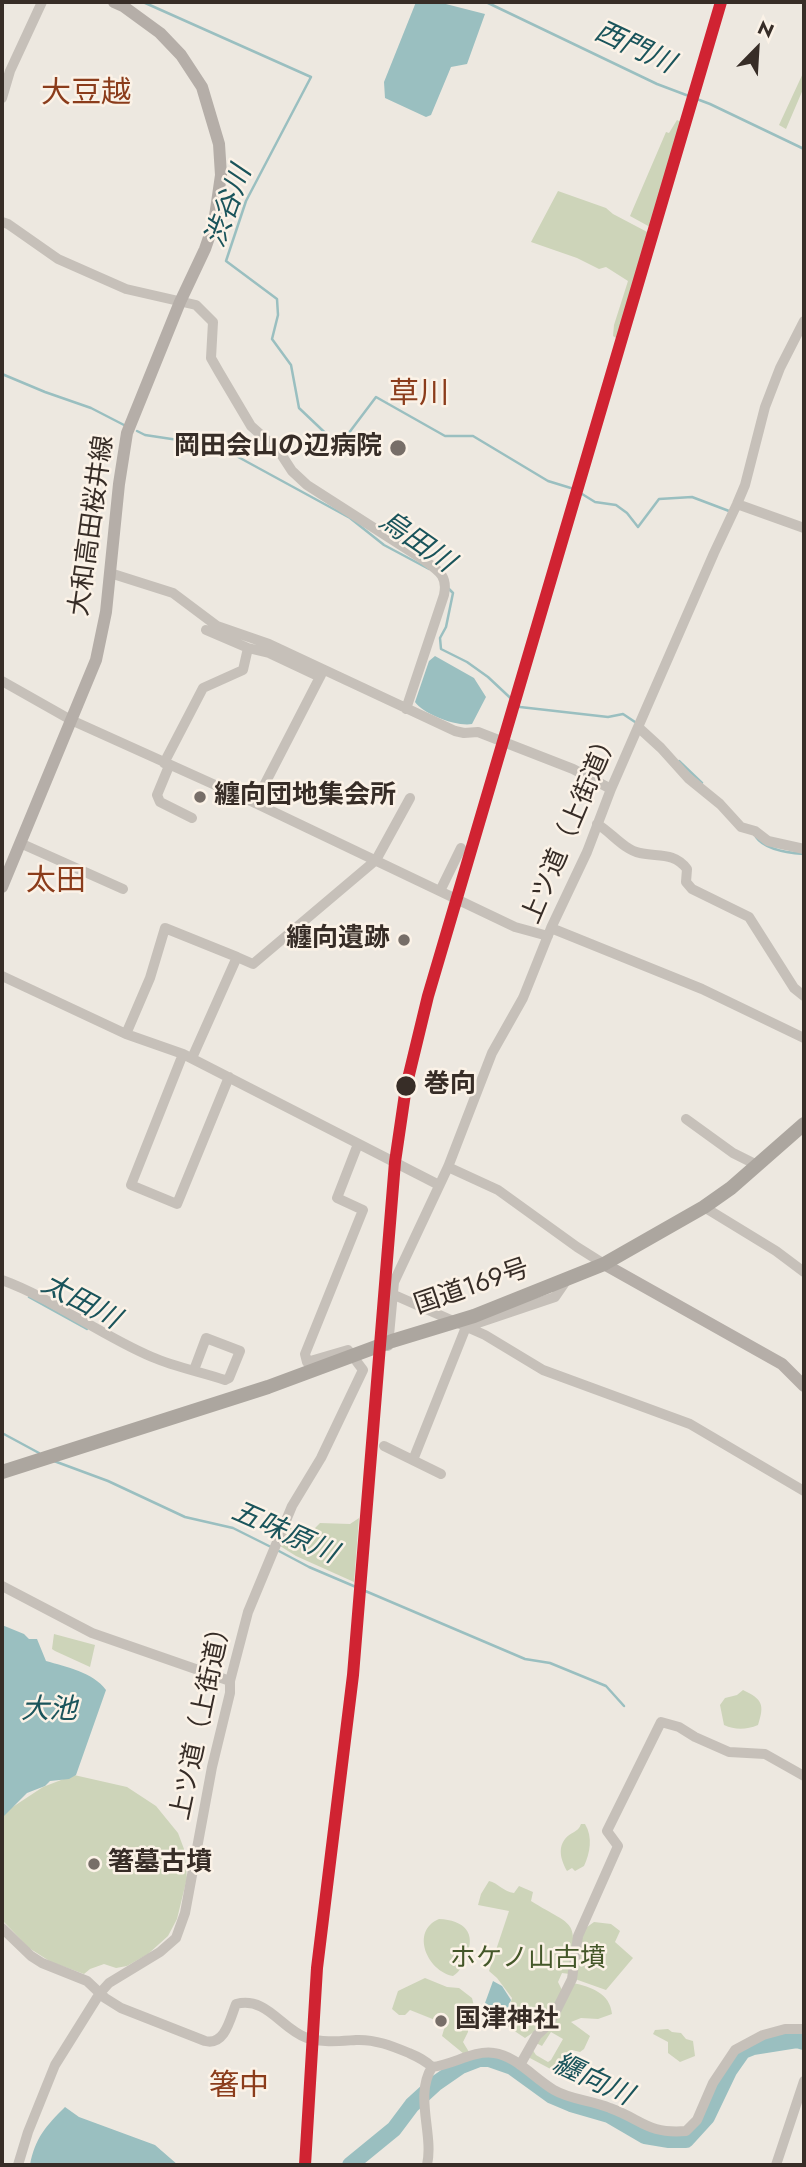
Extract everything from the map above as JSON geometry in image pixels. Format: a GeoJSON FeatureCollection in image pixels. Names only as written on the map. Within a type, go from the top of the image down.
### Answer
{"type":"FeatureCollection","features":[{"type":"Feature","properties":{"kind":"highway","name":"国道169号"},"geometry":{"type":"LineString","coordinates":[[2,1472],[268,1387],[392,1341],[470,1322],[566,1281],[604,1264],[704,1207],[757,1166],[804,1124]]}},
{"type":"Feature","properties":{"kind":"main road","name":"大和高田桜井線"},"geometry":{"type":"LineString","coordinates":[[2,887],[96,660],[106,612],[127,433],[180,302],[205,249],[214,223],[222,175],[219,144],[202,88],[181,55],[160,33],[114,2]]}},
{"type":"Feature","properties":{"kind":"main road"},"geometry":{"type":"LineString","coordinates":[[604,1264],[772,1357],[804,1386]]}},
{"type":"Feature","properties":{"kind":"street"},"geometry":{"type":"LineString","coordinates":[[2,97],[6,69],[42,2]]}},
{"type":"Feature","properties":{"kind":"street"},"geometry":{"type":"LineString","coordinates":[[2,222],[58,259],[126,289],[196,305],[213,322],[211,358],[251,426],[279,451],[292,471],[307,485],[424,560],[442,575],[447,584],[407,709]]}},
{"type":"Feature","properties":{"kind":"street","name":"上ツ道（上街道）"},"geometry":{"type":"LineString","coordinates":[[387,1350],[394,1282],[448,1167],[492,1054],[523,998],[549,932],[587,852],[611,789],[737,504],[745,485],[765,407],[780,368],[804,321]]}},
{"type":"Feature","properties":{"kind":"street"},"geometry":{"type":"LineString","coordinates":[[737,504],[804,528]]}},
{"type":"Feature","properties":{"kind":"street"},"geometry":{"type":"LineString","coordinates":[[110,573],[173,593],[217,626],[269,645],[322,674]]}},
{"type":"Feature","properties":{"kind":"street"},"geometry":{"type":"LineString","coordinates":[[206,630],[322,674],[454,731],[478,732],[503,741],[573,769],[611,789]]}},
{"type":"Feature","properties":{"kind":"street"},"geometry":{"type":"LineString","coordinates":[[192,818],[160,802],[157,794],[167,765],[203,688],[243,670],[248,648]]}},
{"type":"Feature","properties":{"kind":"street"},"geometry":{"type":"LineString","coordinates":[[255,803],[322,674]]}},
{"type":"Feature","properties":{"kind":"street"},"geometry":{"type":"LineString","coordinates":[[2,681],[71,720],[255,803],[515,927],[549,932],[702,989],[804,1038]]}},
{"type":"Feature","properties":{"kind":"street"},"geometry":{"type":"LineString","coordinates":[[638,727],[741,827],[755,831],[768,841],[804,849]]}},
{"type":"Feature","properties":{"kind":"street"},"geometry":{"type":"LineString","coordinates":[[126,1034],[150,978],[165,928],[253,964],[376,860],[410,798]]}},
{"type":"Feature","properties":{"kind":"street"},"geometry":{"type":"LineString","coordinates":[[597,824],[634,851],[657,854],[683,863],[687,869],[686,882],[692,889],[749,917],[794,988],[804,996]]}},
{"type":"Feature","properties":{"kind":"street"},"geometry":{"type":"LineString","coordinates":[[20,843],[123,889]]}},
{"type":"Feature","properties":{"kind":"street"},"geometry":{"type":"LineString","coordinates":[[440,891],[461,848]]}},
{"type":"Feature","properties":{"kind":"street"},"geometry":{"type":"LineString","coordinates":[[229,1077],[177,1204],[131,1185],[188,1056],[237,957]]}},
{"type":"Feature","properties":{"kind":"street"},"geometry":{"type":"LineString","coordinates":[[2,976],[126,1034],[188,1056],[439,1185]]}},
{"type":"Feature","properties":{"kind":"street"},"geometry":{"type":"LineString","coordinates":[[686,1119],[733,1153],[757,1166]]}},
{"type":"Feature","properties":{"kind":"street","name":"上ツ道（上街道）"},"geometry":{"type":"LineString","coordinates":[[18,2165],[27,2132],[55,2065],[100,1993],[121,1974],[160,1952],[176,1938],[185,1913],[212,1767],[230,1693],[230,1681],[248,1612],[292,1506],[321,1458],[363,1370],[348,1350],[307,1362],[305,1354],[362,1210],[337,1198],[358,1144]]}},
{"type":"Feature","properties":{"kind":"street"},"geometry":{"type":"LineString","coordinates":[[448,1167],[498,1190],[604,1264]]}},
{"type":"Feature","properties":{"kind":"street"},"geometry":{"type":"LineString","coordinates":[[704,1207],[766,1244],[804,1272]]}},
{"type":"Feature","properties":{"kind":"street"},"geometry":{"type":"LineString","coordinates":[[2,1280],[21,1287],[153,1358],[225,1380],[229,1377],[240,1351],[206,1338],[194,1370]]}},
{"type":"Feature","properties":{"kind":"street"},"geometry":{"type":"LineString","coordinates":[[392,1294],[470,1322],[485,1335],[542,1370],[690,1424],[804,1491]]}},
{"type":"Feature","properties":{"kind":"street"},"geometry":{"type":"LineString","coordinates":[[413,1460],[470,1322]]}},
{"type":"Feature","properties":{"kind":"street"},"geometry":{"type":"LineString","coordinates":[[384,1446],[440,1474]]}},
{"type":"Feature","properties":{"kind":"street"},"geometry":{"type":"LineString","coordinates":[[2,1586],[92,1633],[230,1681]]}},
{"type":"Feature","properties":{"kind":"street"},"geometry":{"type":"LineString","coordinates":[[520,2065],[537,2035],[550,2023],[572,1979],[578,1936],[618,1846],[607,1831],[661,1722],[679,1727],[729,1752],[765,1755],[804,1776]]}},
{"type":"Feature","properties":{"kind":"street"},"geometry":{"type":"LineString","coordinates":[[2,1928],[31,1956],[77,1976],[121,2008],[211,2042],[221,2037],[236,2004],[246,2002],[269,2010],[302,2036],[388,2044],[424,2060],[432,2067]]}},
{"type":"Feature","properties":{"kind":"street"},"geometry":{"type":"LineString","coordinates":[[427,2165],[429,2134],[425,2118],[425,2098],[428,2073],[432,2067],[467,2057],[498,2053],[566,2096],[608,2107],[656,2131],[686,2131],[697,2120],[713,2083],[735,2050],[763,2035],[785,2029],[804,2029]]}},
{"type":"Feature","properties":{"kind":"street"},"geometry":{"type":"LineString","coordinates":[[776,2165],[804,2081]]}},
{"type":"Feature","properties":{"kind":"green space"},"geometry":{"type":"Polygon","coordinates":[[[804,71],[804,87],[786,129],[779,125],[804,71]]]}},
{"type":"Feature","properties":{"kind":"green space"},"geometry":{"type":"Polygon","coordinates":[[[677,120],[681,124],[650,227],[630,216],[666,132],[669,133],[677,120]]]}},
{"type":"Feature","properties":{"kind":"green space"},"geometry":{"type":"Polygon","coordinates":[[[558,191],[606,208],[651,234],[619,340],[613,336],[614,325],[628,281],[606,267],[599,269],[577,258],[531,242],[558,191]]]}},
{"type":"Feature","properties":{"kind":"green space"},"geometry":{"type":"Polygon","coordinates":[[[359,1518],[354,1582],[280,1546],[288,1527],[308,1535],[320,1523],[350,1524],[359,1518]]]}},
{"type":"Feature","properties":{"kind":"green space"},"geometry":{"type":"Polygon","coordinates":[[[54,1634],[95,1645],[90,1667],[52,1649],[54,1634]]]}},
{"type":"Feature","properties":{"kind":"green space"},"geometry":{"type":"Polygon","coordinates":[[[743,1690],[760,1703],[758,1725],[741,1729],[724,1725],[720,1705],[725,1698],[737,1695],[743,1690]]]}},
{"type":"Feature","properties":{"kind":"green space","name":"箸墓古墳"},"geometry":{"type":"Polygon","coordinates":[[[74,1775],[127,1787],[156,1806],[178,1833],[184,1849],[187,1878],[177,1919],[168,1936],[148,1954],[127,1966],[116,1968],[104,1964],[84,1974],[51,1962],[29,1948],[2,1920],[2,1814],[43,1787],[74,1775]]]}},
{"type":"Feature","properties":{"kind":"green space"},"geometry":{"type":"Polygon","coordinates":[[[581,1824],[585,1824],[589,1834],[588,1856],[584,1866],[575,1871],[572,1868],[567,1871],[562,1860],[561,1847],[565,1839],[581,1824]]]}},
{"type":"Feature","properties":{"kind":"green space","name":"ホケノ山古墳"},"geometry":{"type":"Polygon","coordinates":[[[489,1881],[514,1893],[519,1886],[533,1892],[531,1901],[565,1921],[573,1933],[573,1942],[570,1974],[562,1973],[558,1982],[563,1992],[573,1983],[598,1992],[608,2001],[612,2014],[598,2019],[581,2018],[571,2022],[590,2036],[584,2049],[580,2052],[572,2050],[558,2073],[528,2057],[532,2049],[536,2055],[548,2062],[563,2039],[551,2032],[542,2046],[536,2043],[544,2025],[525,2038],[504,2024],[512,1998],[489,1971],[509,1911],[478,1905],[489,1881]]]}},
{"type":"Feature","properties":{"kind":"green space"},"geometry":{"type":"Polygon","coordinates":[[[439,1919],[461,1925],[469,1934],[469,1948],[464,1962],[453,1976],[436,1967],[425,1950],[425,1932],[439,1919]]]}},
{"type":"Feature","properties":{"kind":"green space"},"geometry":{"type":"Polygon","coordinates":[[[594,1922],[611,1924],[620,1931],[615,1942],[633,1958],[606,1990],[575,1979],[583,1930],[594,1922]]]}},
{"type":"Feature","properties":{"kind":"green space"},"geometry":{"type":"Polygon","coordinates":[[[425,1978],[447,1987],[459,1988],[472,1998],[474,2006],[463,2042],[469,2052],[464,2054],[442,2036],[447,2019],[437,2015],[435,2020],[410,2010],[405,2015],[399,2015],[392,2009],[398,1991],[425,1978]]]}},
{"type":"Feature","properties":{"kind":"green space"},"geometry":{"type":"Polygon","coordinates":[[[668,2029],[693,2041],[695,2056],[680,2062],[668,2053],[668,2042],[653,2034],[655,2030],[668,2029]]]}},
{"type":"Feature","properties":{"kind":"water"},"geometry":{"type":"Polygon","coordinates":[[[416,2],[438,2],[485,14],[467,64],[451,67],[431,115],[426,117],[385,98],[384,82],[416,2]]]}},
{"type":"Feature","properties":{"kind":"water"},"geometry":{"type":"Polygon","coordinates":[[[435,656],[474,678],[486,697],[472,724],[458,724],[441,719],[415,702],[429,661],[435,656]]]}},
{"type":"Feature","properties":{"kind":"water","name":"大池"},"geometry":{"type":"Polygon","coordinates":[[[2,1625],[24,1634],[29,1639],[37,1639],[46,1661],[87,1674],[106,1690],[76,1775],[69,1779],[50,1781],[45,1786],[27,1793],[2,1818],[2,1625]]]}},
{"type":"Feature","properties":{"kind":"water"},"geometry":{"type":"Polygon","coordinates":[[[493,1981],[502,1986],[511,2000],[503,2021],[494,2017],[485,2003],[493,1981]]]}},
{"type":"Feature","properties":{"kind":"water"},"geometry":{"type":"Polygon","coordinates":[[[65,2107],[79,2117],[155,2145],[178,2165],[30,2165],[42,2133],[65,2107]]]}},
{"type":"Feature","properties":{"kind":"waterway","name":"渋谷川"},"geometry":{"type":"LineString","coordinates":[[143,2],[311,77],[246,201],[226,261],[277,299],[278,315],[272,339],[291,365],[299,408],[339,446],[376,397],[445,436],[473,436],[548,481],[574,489],[595,502],[616,505],[627,513],[638,527],[659,499],[692,497],[729,511]]}},
{"type":"Feature","properties":{"kind":"waterway","name":"西門川"},"geometry":{"type":"LineString","coordinates":[[486,2],[657,84],[710,104],[804,149]]}},
{"type":"Feature","properties":{"kind":"waterway","name":"烏田川"},"geometry":{"type":"LineString","coordinates":[[2,374],[91,408],[124,425]]}},
{"type":"Feature","properties":{"kind":"waterway","name":"烏田川"},"geometry":{"type":"LineString","coordinates":[[137,431],[145,435],[218,446],[350,518],[384,545],[429,569]]}},
{"type":"Feature","properties":{"kind":"waterway","name":"烏田川"},"geometry":{"type":"LineString","coordinates":[[449,589],[453,593],[446,627],[440,638],[441,649],[467,662],[488,677],[520,707],[608,717],[623,714],[638,724]]}},
{"type":"Feature","properties":{"kind":"waterway","name":"烏田川"},"geometry":{"type":"LineString","coordinates":[[679,761],[702,783]]}},
{"type":"Feature","properties":{"kind":"waterway","name":"烏田川"},"geometry":{"type":"LineString","coordinates":[[756,837],[771,848],[804,854]]}},
{"type":"Feature","properties":{"kind":"waterway","name":"太田川"},"geometry":{"type":"LineString","coordinates":[[29,1297],[87,1329]]}},
{"type":"Feature","properties":{"kind":"waterway","name":"五味原川"},"geometry":{"type":"LineString","coordinates":[[2,1433],[39,1453]]}},
{"type":"Feature","properties":{"kind":"waterway","name":"五味原川"},"geometry":{"type":"LineString","coordinates":[[54,1461],[108,1481],[185,1517],[233,1528],[271,1547]]}},
{"type":"Feature","properties":{"kind":"waterway","name":"五味原川"},"geometry":{"type":"LineString","coordinates":[[277,1550],[309,1567],[525,1659],[550,1663],[606,1686],[624,1706]]}},
{"type":"Feature","properties":{"kind":"waterway","name":"纒向川"},"geometry":{"type":"LineString","coordinates":[[350,2165],[394,2129],[412,2105],[435,2084],[461,2066],[479,2059],[489,2059],[512,2067],[552,2096],[609,2115],[645,2136],[686,2140],[707,2117],[729,2071],[743,2051],[797,2040],[804,2042]]}},
{"type":"Feature","properties":{"kind":"transit line"},"geometry":{"type":"LineString","coordinates":[[305,2165],[317,1968],[353,1675],[395,1162],[406,1087],[428,996],[721,2]]}},
{"type":"Feature","properties":{"kind":"place","name":"岡田会山の辺病院"},"geometry":{"type":"Point","coordinates":[398,448]}},
{"type":"Feature","properties":{"kind":"place","name":"纏向団地集会所"},"geometry":{"type":"Point","coordinates":[200,797]}},
{"type":"Feature","properties":{"kind":"place","name":"纏向遺跡"},"geometry":{"type":"Point","coordinates":[404,940]}},
{"type":"Feature","properties":{"kind":"place","name":"巻向"},"geometry":{"type":"Point","coordinates":[406,1086]}},
{"type":"Feature","properties":{"kind":"place","name":"箸墓古墳"},"geometry":{"type":"Point","coordinates":[94,1864]}},
{"type":"Feature","properties":{"kind":"place","name":"国津神社"},"geometry":{"type":"Point","coordinates":[441,2021]}},
{"type":"Feature","properties":{"kind":"district","name":"大豆越"},"geometry":{"type":"Point","coordinates":[86,95]}},
{"type":"Feature","properties":{"kind":"district","name":"草川"},"geometry":{"type":"Point","coordinates":[419,396]}},
{"type":"Feature","properties":{"kind":"district","name":"太田"},"geometry":{"type":"Point","coordinates":[56,883]}},
{"type":"Feature","properties":{"kind":"district","name":"箸中"},"geometry":{"type":"Point","coordinates":[239,2088]}}]}
